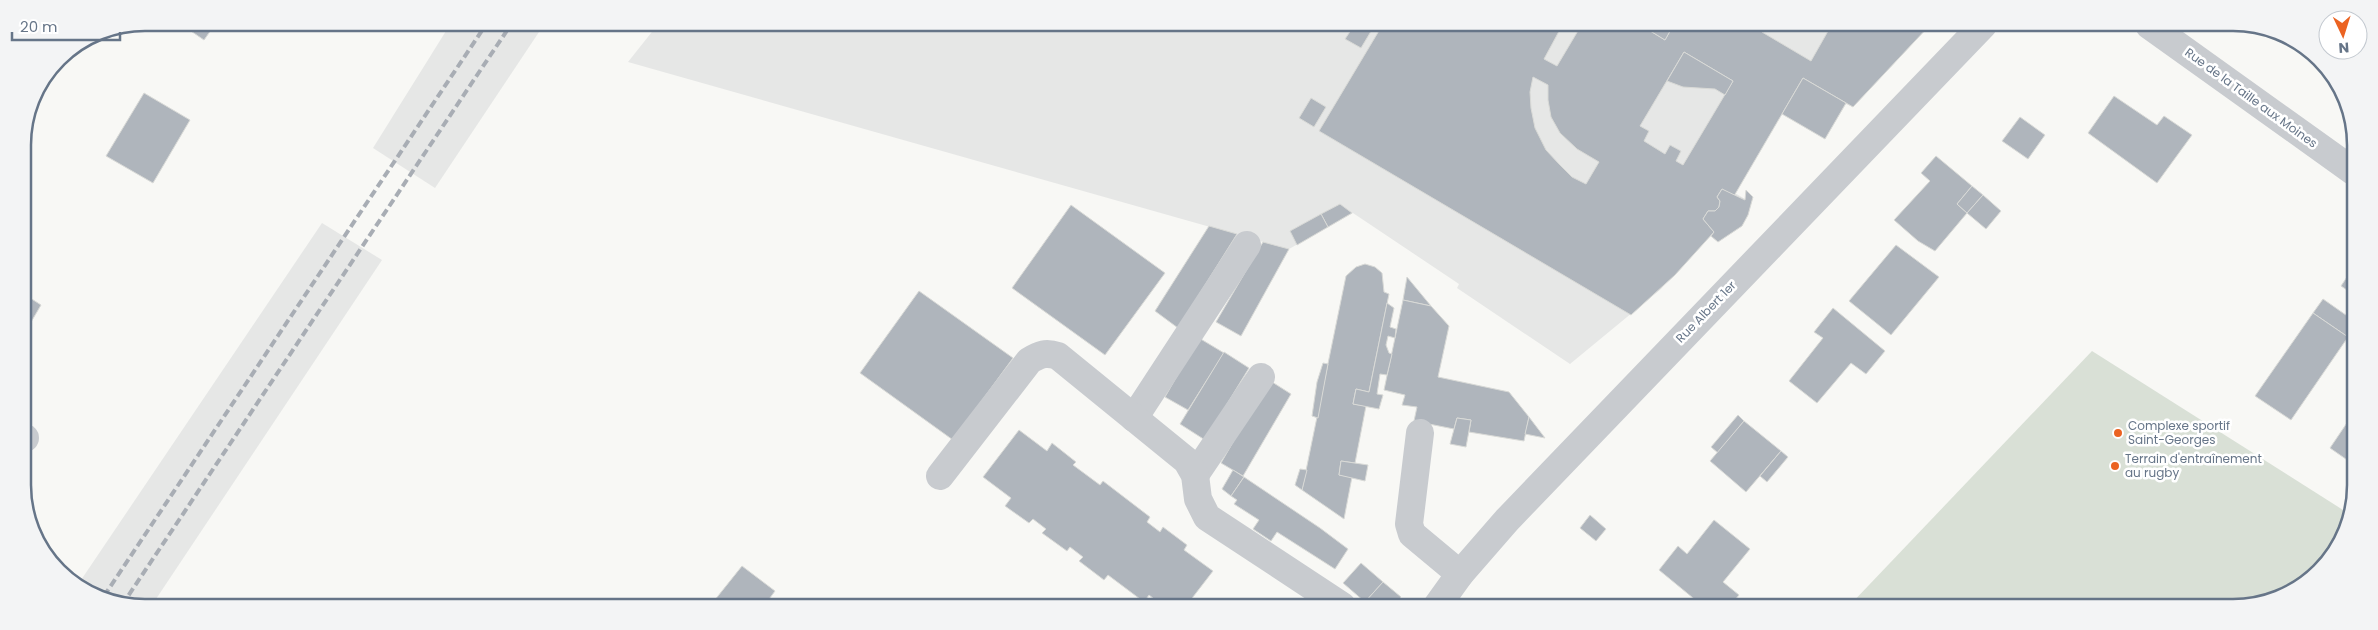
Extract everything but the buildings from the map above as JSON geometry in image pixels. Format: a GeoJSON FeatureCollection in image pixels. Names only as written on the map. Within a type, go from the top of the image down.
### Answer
{"type":"FeatureCollection","features":[{"type":"Feature","properties":{"kind":"street","name":"Rue Albert 1er"},"geometry":{"type":"LineString","coordinates":[[1442,599],[1460,574],[1507,520],[1978,31]]}},
{"type":"Feature","properties":{"kind":"street","name":"Rue de la Taille aux Moines"},"geometry":{"type":"LineString","coordinates":[[2157,31],[2347,167]]}},
{"type":"Feature","properties":{"kind":"street"},"geometry":{"type":"LineString","coordinates":[[1134,418],[1246,245]]}},
{"type":"Feature","properties":{"kind":"street"},"geometry":{"type":"LineString","coordinates":[[940,476],[1029,361],[1039,354],[1048,353],[1058,356],[1187,461],[1195,475],[1198,500],[1207,518],[1331,599]]}},
{"type":"Feature","properties":{"kind":"street"},"geometry":{"type":"LineString","coordinates":[[1195,475],[1261,377]]}},
{"type":"Feature","properties":{"kind":"street"},"geometry":{"type":"LineString","coordinates":[[1420,433],[1409,524],[1412,534],[1460,574]]}},
{"type":"Feature","properties":{"kind":"shaded area"},"geometry":{"type":"Polygon","coordinates":[[[446,31],[540,31],[435,188],[373,148],[446,31]]]}},
{"type":"Feature","properties":{"kind":"shaded area"},"geometry":{"type":"Polygon","coordinates":[[[653,31],[1924,31],[1853,107],[1846,104],[1825,139],[1782,114],[1735,193],[1745,199],[1746,190],[1753,197],[1748,215],[1742,226],[1718,242],[1710,236],[1661,289],[1570,364],[1457,288],[1459,284],[1353,213],[1289,249],[1284,248],[628,62],[653,31]]]}},
{"type":"Feature","properties":{"kind":"shaded area"},"geometry":{"type":"Polygon","coordinates":[[[322,223],[382,260],[156,599],[137,599],[115,595],[88,584],[82,579],[322,223]]]}},
{"type":"Feature","properties":{"kind":"shaded area","name":"Terrain d'entraînement au rugby"},"geometry":{"type":"Polygon","coordinates":[[[2092,351],[2344,511],[2332,542],[2314,566],[2290,584],[2255,597],[2241,599],[1856,599],[2092,351]]]}},
{"type":"Feature","properties":{"kind":"railway"},"geometry":{"type":"LineString","coordinates":[[107,592],[482,31]]}},
{"type":"Feature","properties":{"kind":"railway"},"geometry":{"type":"LineString","coordinates":[[127,598],[507,31]]}},
{"type":"Feature","properties":{"kind":"place","name":"Complexe sportif Saint-Georges"},"geometry":{"type":"Point","coordinates":[2118,433]}},
{"type":"Feature","properties":{"kind":"place","name":"Terrain d'entraînement au rugby"},"geometry":{"type":"Point","coordinates":[2115,466]}}]}
